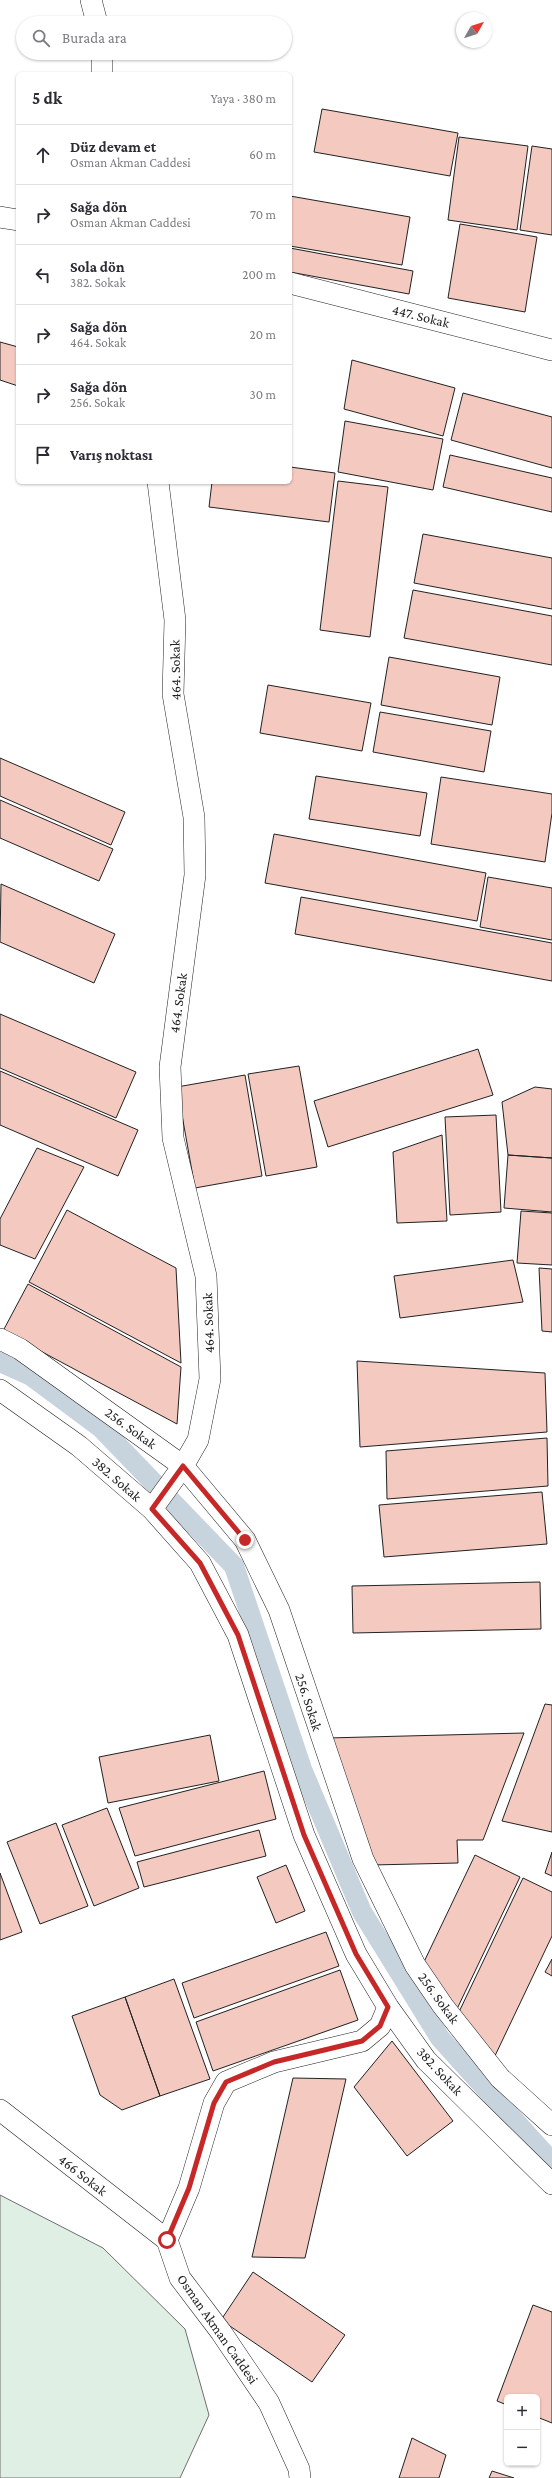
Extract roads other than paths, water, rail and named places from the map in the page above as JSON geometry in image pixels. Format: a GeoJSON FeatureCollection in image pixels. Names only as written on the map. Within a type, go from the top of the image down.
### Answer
{"type":"FeatureCollection","features":[{"type":"Feature","properties":{"kind":"street"},"geometry":{"type":"LineString","coordinates":[[92,0],[95,16]]}},
{"type":"Feature","properties":{"kind":"street"},"geometry":{"type":"LineString","coordinates":[[102,60],[102,72]]}},
{"type":"Feature","properties":{"kind":"street"},"geometry":{"type":"LineString","coordinates":[[0,217],[16,220]]}},
{"type":"Feature","properties":{"kind":"street","name":"447. Sokak"},"geometry":{"type":"LineString","coordinates":[[292,284],[552,350]]}},
{"type":"Feature","properties":{"kind":"street","name":"464. Sokak"},"geometry":{"type":"LineString","coordinates":[[153,1508],[198,1440],[210,1379],[206,1276],[173,1138],[170,1067],[195,875],[194,817],[173,694],[175,620],[158,484]]}},
{"type":"Feature","properties":{"kind":"street","name":"256. Sokak"},"geometry":{"type":"LineString","coordinates":[[0,1339],[20,1349],[178,1472],[245,1540],[279,1610],[363,1859],[415,1965],[443,2006],[500,2078],[552,2124]]}},
{"type":"Feature","properties":{"kind":"street","name":"382. Sokak"},"geometry":{"type":"LineString","coordinates":[[0,1390],[79,1446],[153,1508],[200,1563],[238,1635],[304,1835],[356,1954],[388,2007],[426,2060],[552,2184]]}},
{"type":"Feature","properties":{"kind":"street"},"geometry":{"type":"LineString","coordinates":[[167,2240],[189,2188],[214,2103],[226,2082],[274,2062],[362,2041],[380,2026],[388,2007]]}},
{"type":"Feature","properties":{"kind":"street","name":"466 Sokak"},"geometry":{"type":"LineString","coordinates":[[0,2110],[167,2240]]}},
{"type":"Feature","properties":{"kind":"street","name":"Osman Akman Caddesi"},"geometry":{"type":"LineString","coordinates":[[167,2240],[180,2278],[221,2332],[269,2403],[299,2469],[300,2478]]}},
{"type":"Feature","properties":{"kind":"waterway"},"geometry":{"type":"LineString","coordinates":[[0,1362],[31,1376],[101,1428],[234,1566],[302,1769],[362,1912],[440,2038],[552,2162]]}}]}
